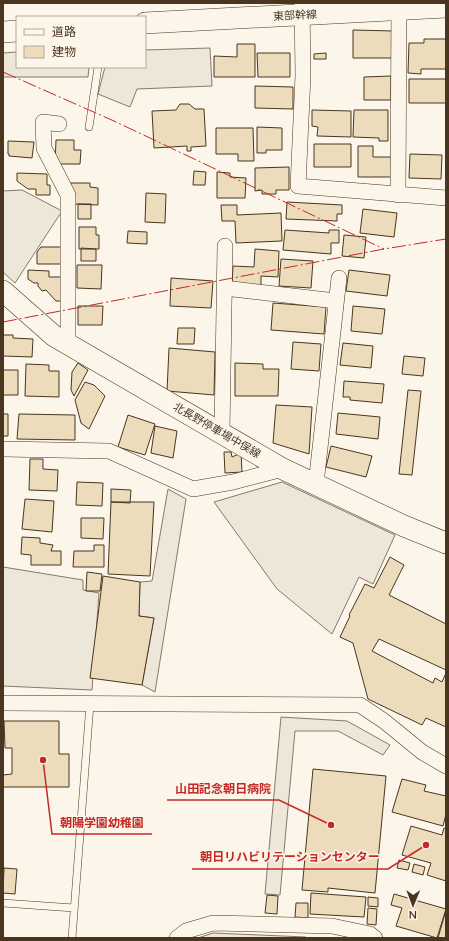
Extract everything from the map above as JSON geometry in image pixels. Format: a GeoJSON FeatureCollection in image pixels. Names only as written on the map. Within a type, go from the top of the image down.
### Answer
{"type":"FeatureCollection","features":[{"type":"Feature","properties":{"kind":"main road","name":"東部幹線"},"geometry":{"type":"LineString","coordinates":[[146,23],[302,9],[446,7]]}},
{"type":"Feature","properties":{"kind":"main road"},"geometry":{"type":"LineString","coordinates":[[3,32],[16,31]]}},
{"type":"Feature","properties":{"kind":"main road","name":"北長野停車場中俣線"},"geometry":{"type":"LineString","coordinates":[[3,291],[54,336],[222,433],[316,484],[404,526],[446,543]]}},
{"type":"Feature","properties":{"kind":"street"},"geometry":{"type":"LineString","coordinates":[[398,195],[399,7]]}},
{"type":"Feature","properties":{"kind":"street"},"geometry":{"type":"LineString","coordinates":[[302,9],[303,75],[298,186],[446,198]]}},
{"type":"Feature","properties":{"kind":"street"},"geometry":{"type":"LineString","coordinates":[[59,124],[43,122],[44,148],[68,195],[68,344]]}},
{"type":"Feature","properties":{"kind":"street"},"geometry":{"type":"LineString","coordinates":[[222,433],[224,246]]}},
{"type":"Feature","properties":{"kind":"street"},"geometry":{"type":"LineString","coordinates":[[316,484],[339,278]]}},
{"type":"Feature","properties":{"kind":"street"},"geometry":{"type":"LineString","coordinates":[[224,288],[336,301]]}},
{"type":"Feature","properties":{"kind":"street"},"geometry":{"type":"LineString","coordinates":[[3,449],[109,451],[194,489],[233,482],[284,468]]}},
{"type":"Feature","properties":{"kind":"street"},"geometry":{"type":"LineString","coordinates":[[3,703],[360,705],[384,721],[422,752],[446,766]]}},
{"type":"Feature","properties":{"kind":"street"},"geometry":{"type":"LineString","coordinates":[[177,938],[186,931],[213,923],[332,926],[370,934],[375,938]]}},
{"type":"Feature","properties":{"kind":"lane"},"geometry":{"type":"LineString","coordinates":[[89,127],[98,68]]}},
{"type":"Feature","properties":{"kind":"lane"},"geometry":{"type":"LineString","coordinates":[[72,938],[90,704]]}},
{"type":"Feature","properties":{"kind":"lane"},"geometry":{"type":"LineString","coordinates":[[3,903],[74,908]]}},
{"type":"Feature","properties":{"kind":"shaded area"},"geometry":{"type":"Polygon","coordinates":[[[210,48],[212,86],[137,89],[130,107],[98,94],[105,68],[146,68],[146,50],[210,48]]]}},
{"type":"Feature","properties":{"kind":"shaded area"},"geometry":{"type":"Polygon","coordinates":[[[16,52],[16,68],[89,68],[88,77],[3,77],[3,53],[16,52]]]}},
{"type":"Feature","properties":{"kind":"shaded area"},"geometry":{"type":"Polygon","coordinates":[[[22,190],[62,211],[15,283],[3,272],[3,191],[22,190]]]}},
{"type":"Feature","properties":{"kind":"shaded area"},"geometry":{"type":"Polygon","coordinates":[[[282,482],[395,535],[373,584],[359,577],[332,634],[277,589],[214,502],[282,482]]]}},
{"type":"Feature","properties":{"kind":"shaded area"},"geometry":{"type":"Polygon","coordinates":[[[168,489],[186,499],[155,692],[142,685],[154,618],[139,616],[140,582],[152,581],[168,489]]]}},
{"type":"Feature","properties":{"kind":"shaded area"},"geometry":{"type":"Polygon","coordinates":[[[3,567],[83,580],[83,590],[99,593],[92,690],[3,686],[3,567]]]}},
{"type":"Feature","properties":{"kind":"shaded area"},"geometry":{"type":"Polygon","coordinates":[[[281,717],[347,721],[390,745],[383,755],[338,731],[295,731],[280,895],[265,894],[281,717]]]}},
{"type":"Feature","properties":{"kind":"shaded area"},"geometry":{"type":"Polygon","coordinates":[[[213,933],[306,937],[306,938],[198,938],[213,933]]]}},
{"type":"Feature","properties":{"kind":"building"},"geometry":{"type":"Polygon","coordinates":[[[353,30],[394,31],[394,58],[353,58],[353,30]]]}},
{"type":"Feature","properties":{"kind":"building"},"geometry":{"type":"Polygon","coordinates":[[[424,39],[446,39],[446,69],[421,69],[421,74],[408,73],[409,43],[424,43],[424,39]]]}},
{"type":"Feature","properties":{"kind":"building"},"geometry":{"type":"Polygon","coordinates":[[[237,44],[255,44],[255,77],[214,77],[214,56],[237,57],[237,44]]]}},
{"type":"Feature","properties":{"kind":"building"},"geometry":{"type":"Polygon","coordinates":[[[257,53],[290,53],[290,77],[258,77],[257,53]]]}},
{"type":"Feature","properties":{"kind":"building"},"geometry":{"type":"Polygon","coordinates":[[[326,53],[326,59],[314,59],[314,54],[326,53]]]}},
{"type":"Feature","properties":{"kind":"building"},"geometry":{"type":"Polygon","coordinates":[[[391,76],[391,100],[364,100],[364,77],[391,76]]]}},
{"type":"Feature","properties":{"kind":"building"},"geometry":{"type":"Polygon","coordinates":[[[409,79],[446,79],[446,103],[409,103],[409,79]]]}},
{"type":"Feature","properties":{"kind":"building"},"geometry":{"type":"Polygon","coordinates":[[[255,86],[293,87],[293,109],[255,108],[255,86]]]}},
{"type":"Feature","properties":{"kind":"building"},"geometry":{"type":"Polygon","coordinates":[[[180,104],[189,104],[195,109],[204,109],[206,146],[191,147],[191,151],[187,151],[187,146],[154,148],[152,111],[176,110],[180,104]]]}},
{"type":"Feature","properties":{"kind":"building"},"geometry":{"type":"Polygon","coordinates":[[[312,110],[351,111],[351,137],[317,136],[318,127],[312,126],[312,110]]]}},
{"type":"Feature","properties":{"kind":"building"},"geometry":{"type":"Polygon","coordinates":[[[354,110],[388,110],[388,141],[379,141],[379,138],[353,137],[354,110]]]}},
{"type":"Feature","properties":{"kind":"building"},"geometry":{"type":"Polygon","coordinates":[[[257,127],[282,128],[282,150],[266,150],[266,153],[257,153],[257,127]]]}},
{"type":"Feature","properties":{"kind":"building"},"geometry":{"type":"Polygon","coordinates":[[[216,128],[253,128],[254,161],[238,161],[238,154],[216,154],[216,128]]]}},
{"type":"Feature","properties":{"kind":"building"},"geometry":{"type":"Polygon","coordinates":[[[56,140],[74,140],[74,150],[81,150],[80,164],[55,164],[56,140]]]}},
{"type":"Feature","properties":{"kind":"building"},"geometry":{"type":"Polygon","coordinates":[[[8,141],[34,142],[32,158],[9,156],[8,141]]]}},
{"type":"Feature","properties":{"kind":"building"},"geometry":{"type":"Polygon","coordinates":[[[314,144],[351,144],[351,167],[314,167],[314,144]]]}},
{"type":"Feature","properties":{"kind":"building"},"geometry":{"type":"Polygon","coordinates":[[[358,146],[373,146],[373,157],[392,157],[392,177],[358,177],[358,146]]]}},
{"type":"Feature","properties":{"kind":"building"},"geometry":{"type":"Polygon","coordinates":[[[410,154],[442,155],[441,179],[409,178],[410,154]]]}},
{"type":"Feature","properties":{"kind":"building"},"geometry":{"type":"Polygon","coordinates":[[[289,167],[289,190],[276,190],[276,194],[262,194],[262,190],[255,191],[255,168],[289,167]]]}},
{"type":"Feature","properties":{"kind":"building"},"geometry":{"type":"Polygon","coordinates":[[[194,171],[206,172],[205,185],[193,185],[194,171]]]}},
{"type":"Feature","properties":{"kind":"building"},"geometry":{"type":"Polygon","coordinates":[[[217,172],[230,173],[230,177],[246,178],[245,198],[217,198],[217,172]]]}},
{"type":"Feature","properties":{"kind":"building"},"geometry":{"type":"Polygon","coordinates":[[[17,173],[47,174],[47,185],[50,185],[50,195],[36,195],[36,189],[28,189],[17,181],[17,173]]]}},
{"type":"Feature","properties":{"kind":"building"},"geometry":{"type":"Polygon","coordinates":[[[69,183],[90,183],[90,187],[98,188],[98,205],[75,204],[69,183]]]}},
{"type":"Feature","properties":{"kind":"building"},"geometry":{"type":"Polygon","coordinates":[[[146,193],[166,194],[165,223],[145,222],[146,193]]]}},
{"type":"Feature","properties":{"kind":"building"},"geometry":{"type":"Polygon","coordinates":[[[287,202],[342,205],[342,214],[337,214],[337,221],[286,219],[287,202]]]}},
{"type":"Feature","properties":{"kind":"building"},"geometry":{"type":"Polygon","coordinates":[[[78,204],[91,204],[91,219],[78,219],[78,204]]]}},
{"type":"Feature","properties":{"kind":"building"},"geometry":{"type":"Polygon","coordinates":[[[221,205],[237,205],[237,215],[281,213],[282,241],[236,243],[235,221],[222,221],[221,205]]]}},
{"type":"Feature","properties":{"kind":"building"},"geometry":{"type":"Polygon","coordinates":[[[363,209],[397,213],[394,237],[360,233],[363,209]]]}},
{"type":"Feature","properties":{"kind":"building"},"geometry":{"type":"Polygon","coordinates":[[[79,227],[96,227],[96,235],[99,235],[99,249],[79,249],[79,227]]]}},
{"type":"Feature","properties":{"kind":"building"},"geometry":{"type":"Polygon","coordinates":[[[285,230],[329,233],[329,230],[339,230],[339,243],[331,243],[331,254],[283,250],[285,230]]]}},
{"type":"Feature","properties":{"kind":"building"},"geometry":{"type":"Polygon","coordinates":[[[128,231],[147,232],[147,244],[127,243],[128,231]]]}},
{"type":"Feature","properties":{"kind":"building"},"geometry":{"type":"Polygon","coordinates":[[[344,235],[366,237],[364,258],[342,256],[344,235]]]}},
{"type":"Feature","properties":{"kind":"building"},"geometry":{"type":"Polygon","coordinates":[[[41,247],[61,247],[61,264],[37,264],[37,252],[41,247]]]}},
{"type":"Feature","properties":{"kind":"building"},"geometry":{"type":"Polygon","coordinates":[[[81,248],[96,249],[96,261],[81,261],[81,248]]]}},
{"type":"Feature","properties":{"kind":"building"},"geometry":{"type":"Polygon","coordinates":[[[255,249],[279,251],[278,277],[261,276],[261,286],[232,285],[233,266],[254,267],[255,249]]]}},
{"type":"Feature","properties":{"kind":"building"},"geometry":{"type":"Polygon","coordinates":[[[281,259],[313,261],[311,288],[279,286],[281,259]]]}},
{"type":"Feature","properties":{"kind":"building"},"geometry":{"type":"Polygon","coordinates":[[[77,265],[102,265],[101,289],[77,288],[77,265]]]}},
{"type":"Feature","properties":{"kind":"building"},"geometry":{"type":"Polygon","coordinates":[[[28,270],[49,271],[49,277],[61,277],[61,301],[56,301],[46,290],[42,291],[38,286],[38,283],[34,283],[28,279],[28,270]]]}},
{"type":"Feature","properties":{"kind":"building"},"geometry":{"type":"Polygon","coordinates":[[[349,270],[390,275],[387,296],[346,291],[349,270]]]}},
{"type":"Feature","properties":{"kind":"building"},"geometry":{"type":"Polygon","coordinates":[[[171,278],[213,281],[211,308],[170,306],[171,278]]]}},
{"type":"Feature","properties":{"kind":"building"},"geometry":{"type":"Polygon","coordinates":[[[273,303],[326,307],[324,334],[271,330],[273,303]]]}},
{"type":"Feature","properties":{"kind":"building"},"geometry":{"type":"Polygon","coordinates":[[[78,306],[103,306],[102,325],[78,325],[78,306]]]}},
{"type":"Feature","properties":{"kind":"building"},"geometry":{"type":"Polygon","coordinates":[[[353,306],[385,309],[382,334],[351,331],[353,306]]]}},
{"type":"Feature","properties":{"kind":"building"},"geometry":{"type":"Polygon","coordinates":[[[178,328],[195,328],[194,344],[177,344],[178,328]]]}},
{"type":"Feature","properties":{"kind":"building"},"geometry":{"type":"Polygon","coordinates":[[[3,335],[13,335],[13,338],[33,339],[32,357],[3,356],[3,335]]]}},
{"type":"Feature","properties":{"kind":"building"},"geometry":{"type":"Polygon","coordinates":[[[293,342],[321,344],[319,371],[291,369],[293,342]]]}},
{"type":"Feature","properties":{"kind":"building"},"geometry":{"type":"Polygon","coordinates":[[[343,343],[373,346],[371,368],[340,365],[343,343]]]}},
{"type":"Feature","properties":{"kind":"building"},"geometry":{"type":"Polygon","coordinates":[[[169,348],[215,352],[214,395],[167,391],[169,348]]]}},
{"type":"Feature","properties":{"kind":"building"},"geometry":{"type":"Polygon","coordinates":[[[404,356],[425,358],[423,376],[402,374],[404,356]]]}},
{"type":"Feature","properties":{"kind":"building"},"geometry":{"type":"Polygon","coordinates":[[[78,363],[88,370],[74,396],[71,390],[72,372],[78,363]]]}},
{"type":"Feature","properties":{"kind":"building"},"geometry":{"type":"Polygon","coordinates":[[[235,363],[263,364],[263,369],[279,369],[278,396],[235,396],[235,363]]]}},
{"type":"Feature","properties":{"kind":"building"},"geometry":{"type":"Polygon","coordinates":[[[26,364],[49,365],[49,371],[59,371],[59,397],[25,396],[26,364]]]}},
{"type":"Feature","properties":{"kind":"building"},"geometry":{"type":"Polygon","coordinates":[[[3,370],[18,370],[18,395],[3,395],[3,370]]]}},
{"type":"Feature","properties":{"kind":"building"},"geometry":{"type":"Polygon","coordinates":[[[344,381],[384,384],[382,403],[350,400],[350,397],[343,397],[344,381]]]}},
{"type":"Feature","properties":{"kind":"building"},"geometry":{"type":"Polygon","coordinates":[[[85,382],[94,385],[105,396],[89,429],[81,423],[75,400],[85,382]]]}},
{"type":"Feature","properties":{"kind":"building"},"geometry":{"type":"Polygon","coordinates":[[[408,390],[421,391],[412,475],[399,474],[408,390]]]}},
{"type":"Feature","properties":{"kind":"building"},"geometry":{"type":"Polygon","coordinates":[[[276,405],[312,407],[309,454],[273,443],[276,405]]]}},
{"type":"Feature","properties":{"kind":"building"},"geometry":{"type":"Polygon","coordinates":[[[338,413],[380,417],[378,439],[336,434],[338,413]]]}},
{"type":"Feature","properties":{"kind":"building"},"geometry":{"type":"Polygon","coordinates":[[[3,414],[8,414],[8,436],[3,436],[3,414]]]}},
{"type":"Feature","properties":{"kind":"building"},"geometry":{"type":"Polygon","coordinates":[[[19,414],[75,415],[75,440],[17,439],[19,414]]]}},
{"type":"Feature","properties":{"kind":"building"},"geometry":{"type":"Polygon","coordinates":[[[128,415],[155,424],[145,455],[118,447],[128,415]]]}},
{"type":"Feature","properties":{"kind":"building"},"geometry":{"type":"Polygon","coordinates":[[[155,426],[177,431],[173,458],[151,453],[155,426]]]}},
{"type":"Feature","properties":{"kind":"building"},"geometry":{"type":"Polygon","coordinates":[[[331,446],[372,456],[366,477],[326,467],[331,446]]]}},
{"type":"Feature","properties":{"kind":"building"},"geometry":{"type":"Polygon","coordinates":[[[224,452],[231,452],[232,457],[241,453],[242,472],[225,473],[224,452]]]}},
{"type":"Feature","properties":{"kind":"building"},"geometry":{"type":"Polygon","coordinates":[[[30,459],[43,459],[43,469],[58,470],[57,491],[29,490],[30,459]]]}},
{"type":"Feature","properties":{"kind":"building"},"geometry":{"type":"Polygon","coordinates":[[[77,482],[103,483],[102,506],[76,505],[77,482]]]}},
{"type":"Feature","properties":{"kind":"building"},"geometry":{"type":"Polygon","coordinates":[[[111,489],[131,490],[130,503],[111,502],[111,489]]]}},
{"type":"Feature","properties":{"kind":"building"},"geometry":{"type":"Polygon","coordinates":[[[25,499],[54,501],[52,532],[22,529],[25,499]]]}},
{"type":"Feature","properties":{"kind":"building"},"geometry":{"type":"Polygon","coordinates":[[[111,502],[154,502],[150,576],[108,574],[111,502]]]}},
{"type":"Feature","properties":{"kind":"building"},"geometry":{"type":"Polygon","coordinates":[[[81,518],[104,518],[103,539],[81,538],[81,518]]]}},
{"type":"Feature","properties":{"kind":"building"},"geometry":{"type":"Polygon","coordinates":[[[22,537],[40,538],[40,543],[53,545],[51,551],[61,551],[61,565],[31,565],[31,555],[21,554],[22,537]]]}},
{"type":"Feature","properties":{"kind":"building"},"geometry":{"type":"Polygon","coordinates":[[[94,545],[104,545],[104,567],[73,567],[74,551],[94,551],[94,545]]]}},
{"type":"Feature","properties":{"kind":"building"},"geometry":{"type":"Polygon","coordinates":[[[390,557],[404,565],[389,595],[446,624],[446,670],[379,639],[372,651],[433,683],[435,678],[442,682],[446,673],[446,727],[426,718],[422,725],[368,699],[353,643],[340,637],[350,616],[349,615],[365,584],[374,588],[390,557]]]}},
{"type":"Feature","properties":{"kind":"building"},"geometry":{"type":"Polygon","coordinates":[[[87,572],[102,574],[100,591],[86,591],[87,572]]]}},
{"type":"Feature","properties":{"kind":"building"},"geometry":{"type":"Polygon","coordinates":[[[103,576],[140,582],[139,616],[154,618],[142,685],[90,678],[103,576]]]}},
{"type":"Feature","properties":{"kind":"building"},"geometry":{"type":"Polygon","coordinates":[[[4,721],[59,721],[59,754],[69,754],[69,787],[3,787],[3,775],[12,774],[12,748],[5,748],[4,721]]]}},
{"type":"Feature","properties":{"kind":"building"},"geometry":{"type":"Polygon","coordinates":[[[313,769],[386,776],[375,893],[328,888],[328,892],[302,890],[313,769]]]}},
{"type":"Feature","properties":{"kind":"building"},"geometry":{"type":"Polygon","coordinates":[[[402,779],[426,785],[424,791],[446,796],[446,814],[443,826],[392,812],[402,779]]]}},
{"type":"Feature","properties":{"kind":"building"},"geometry":{"type":"Polygon","coordinates":[[[411,826],[442,835],[444,828],[446,829],[446,881],[427,875],[431,863],[402,855],[411,826]]]}},
{"type":"Feature","properties":{"kind":"building"},"geometry":{"type":"Polygon","coordinates":[[[399,860],[410,863],[408,870],[397,868],[399,860]]]}},
{"type":"Feature","properties":{"kind":"building"},"geometry":{"type":"Polygon","coordinates":[[[414,864],[425,867],[423,875],[412,872],[414,864]]]}},
{"type":"Feature","properties":{"kind":"building"},"geometry":{"type":"Polygon","coordinates":[[[4,868],[17,869],[15,894],[3,893],[4,868]]]}},
{"type":"Feature","properties":{"kind":"building"},"geometry":{"type":"Polygon","coordinates":[[[311,893],[366,897],[364,917],[310,914],[311,893]]]}},
{"type":"Feature","properties":{"kind":"building"},"geometry":{"type":"Polygon","coordinates":[[[394,894],[446,909],[437,938],[396,926],[402,908],[391,905],[394,894]]]}},
{"type":"Feature","properties":{"kind":"building"},"geometry":{"type":"Polygon","coordinates":[[[267,895],[278,896],[277,914],[265,913],[267,895]]]}},
{"type":"Feature","properties":{"kind":"building"},"geometry":{"type":"Polygon","coordinates":[[[368,897],[378,898],[378,907],[368,906],[368,897]]]}},
{"type":"Feature","properties":{"kind":"building"},"geometry":{"type":"Polygon","coordinates":[[[296,903],[308,903],[308,918],[295,917],[296,903]]]}},
{"type":"Feature","properties":{"kind":"building"},"geometry":{"type":"Polygon","coordinates":[[[368,908],[377,909],[376,925],[367,924],[368,908]]]}},
{"type":"Feature","properties":{"kind":"building"},"geometry":{"type":"Polygon","coordinates":[[[446,910],[446,938],[438,938],[446,910]]]}},
{"type":"Feature","properties":{"kind":"power"},"geometry":{"type":"LineString","coordinates":[[3,72],[114,121],[384,249]]}},
{"type":"Feature","properties":{"kind":"power"},"geometry":{"type":"LineString","coordinates":[[3,322],[384,249],[446,239]]}},
{"type":"Feature","properties":{"kind":"place","name":"朝陽学園幼稚園"},"geometry":{"type":"Point","coordinates":[43,760]}},
{"type":"Feature","properties":{"kind":"place","name":"山田記念朝日病院"},"geometry":{"type":"Point","coordinates":[331,825]}},
{"type":"Feature","properties":{"kind":"place","name":"朝日リハビリテーションセンター"},"geometry":{"type":"Point","coordinates":[426,845]}}]}
